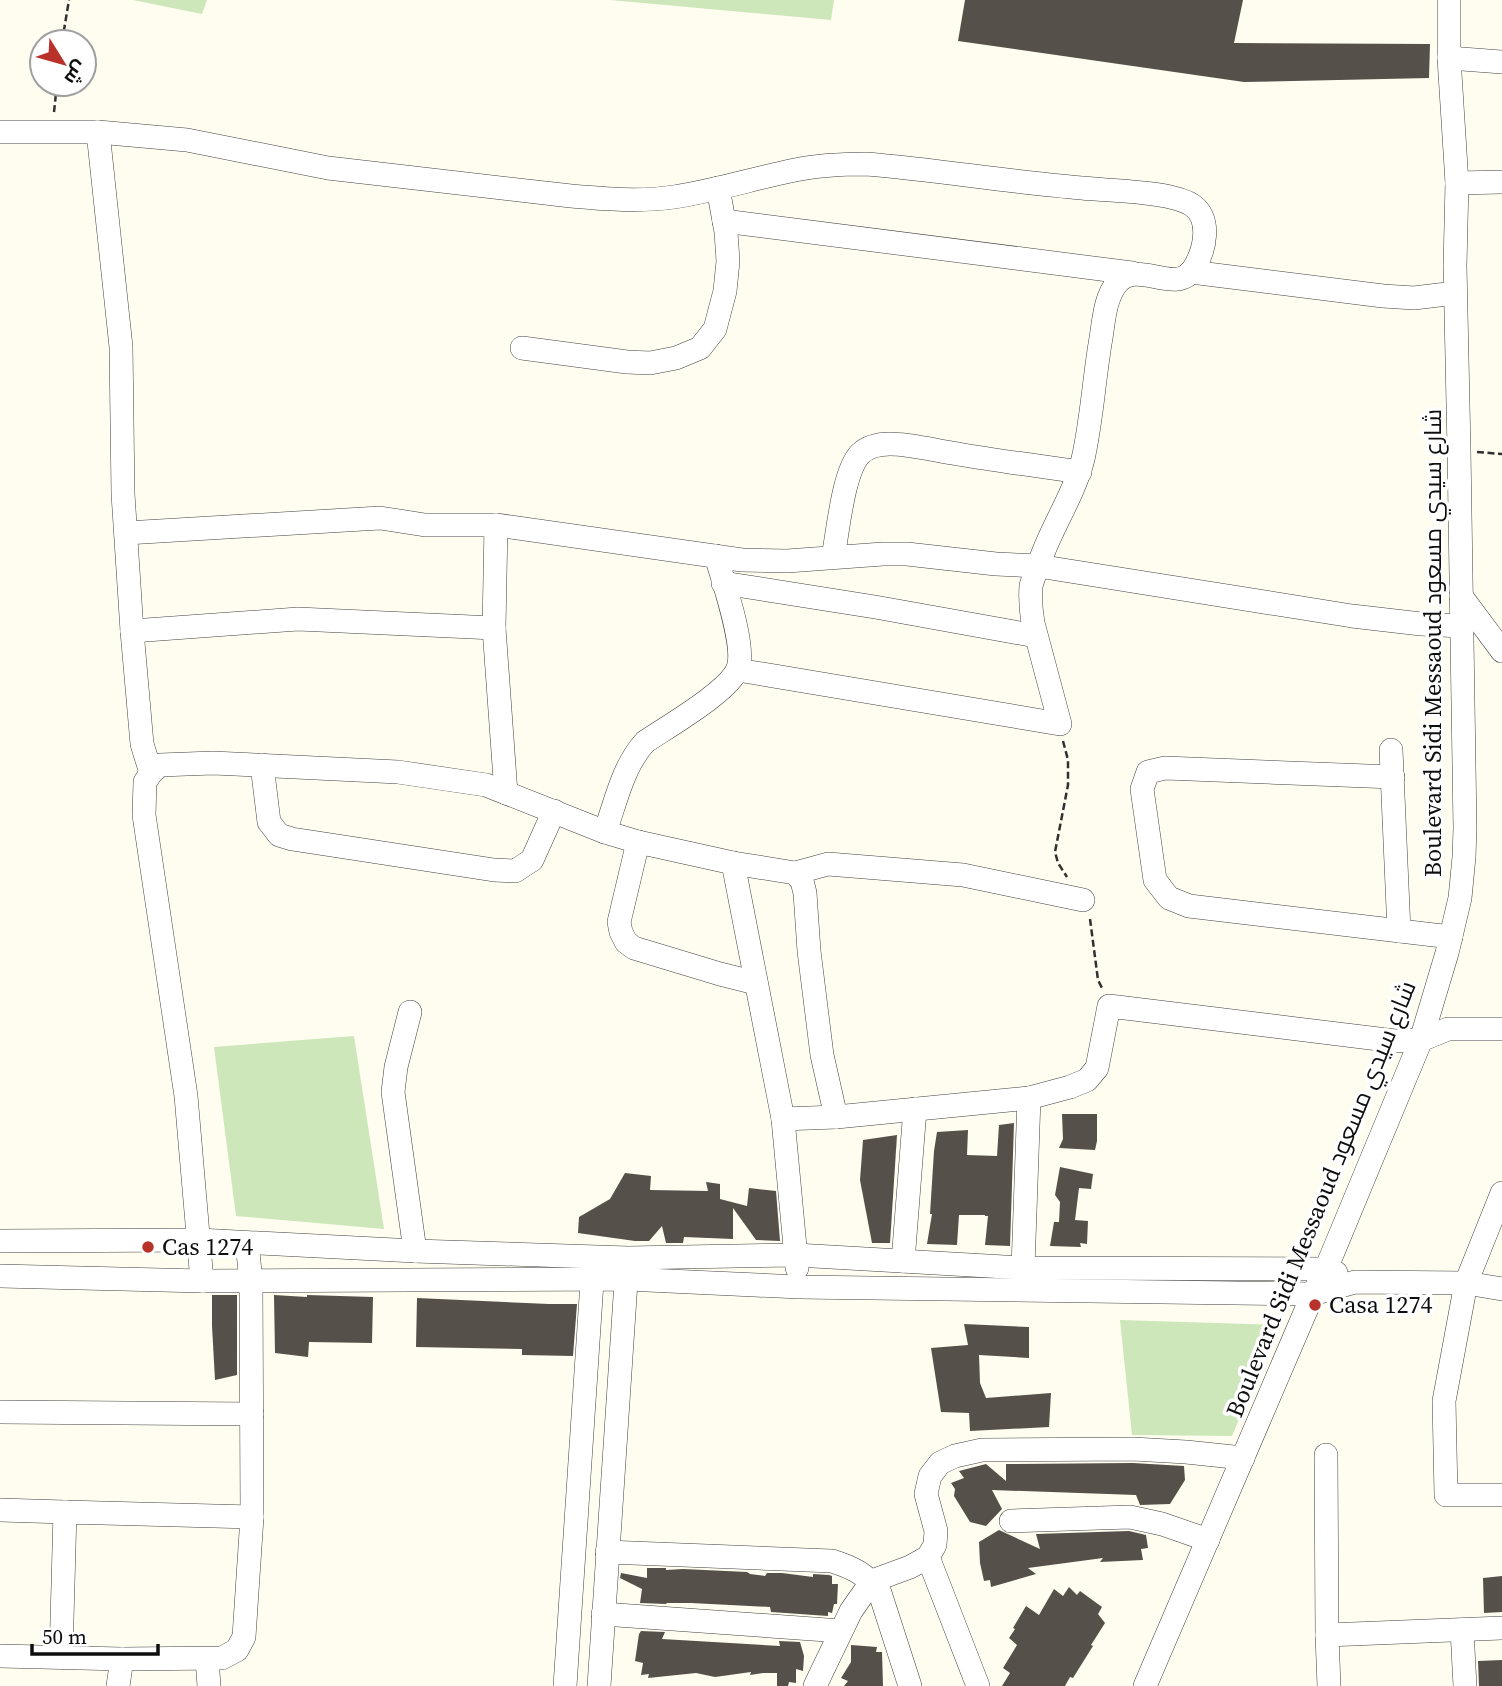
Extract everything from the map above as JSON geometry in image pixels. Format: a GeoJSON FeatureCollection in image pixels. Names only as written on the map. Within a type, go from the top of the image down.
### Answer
{"type":"FeatureCollection","features":[{"type":"Feature","properties":{"kind":"street","name":"Boulevard Sidi Messaoud شارع سيدي مسعود"},"geometry":{"type":"LineString","coordinates":[[1145,1686],[1326,1269],[1420,1040],[1460,898],[1464,857],[1455,293],[1457,183],[1449,58],[1449,0]]}},
{"type":"Feature","properties":{"kind":"street"},"geometry":{"type":"LineString","coordinates":[[1449,58],[1502,62]]}},
{"type":"Feature","properties":{"kind":"street"},"geometry":{"type":"LineString","coordinates":[[0,132],[98,132],[187,140],[328,168],[607,199],[674,197],[814,167],[866,164],[1169,197],[1190,203],[1199,211],[1205,232],[1191,272],[1174,280],[724,221]]}},
{"type":"Feature","properties":{"kind":"street"},"geometry":{"type":"LineString","coordinates":[[98,132],[121,347],[123,494],[132,631],[142,744],[151,773]]}},
{"type":"Feature","properties":{"kind":"street"},"geometry":{"type":"LineString","coordinates":[[1457,183],[1502,182]]}},
{"type":"Feature","properties":{"kind":"street"},"geometry":{"type":"LineString","coordinates":[[522,348],[650,363],[676,358],[700,348],[715,329],[728,261],[718,188]]}},
{"type":"Feature","properties":{"kind":"street"},"geometry":{"type":"LineString","coordinates":[[1191,272],[1383,296],[1414,298],[1455,293]]}},
{"type":"Feature","properties":{"kind":"street"},"geometry":{"type":"LineString","coordinates":[[738,670],[1060,724],[1035,636],[1031,607],[1032,582],[1080,472],[1090,422],[1105,308],[1115,285],[1123,276],[1132,273]]}},
{"type":"Feature","properties":{"kind":"street"},"geometry":{"type":"LineString","coordinates":[[834,557],[849,475],[865,450],[881,444],[904,444],[1080,472]]}},
{"type":"Feature","properties":{"kind":"street"},"geometry":{"type":"LineString","coordinates":[[126,533],[380,518],[425,525],[496,525],[742,560],[787,561],[906,554],[1038,566],[1352,616],[1461,626]]}},
{"type":"Feature","properties":{"kind":"street"},"geometry":{"type":"LineString","coordinates":[[496,525],[495,628],[506,793]]}},
{"type":"Feature","properties":{"kind":"street"},"geometry":{"type":"LineString","coordinates":[[605,832],[628,765],[638,749],[730,681],[738,670],[740,653],[734,620],[716,556]]}},
{"type":"Feature","properties":{"kind":"street"},"geometry":{"type":"LineString","coordinates":[[723,583],[1035,636]]}},
{"type":"Feature","properties":{"kind":"street"},"geometry":{"type":"LineString","coordinates":[[1461,596],[1502,651]]}},
{"type":"Feature","properties":{"kind":"street"},"geometry":{"type":"LineString","coordinates":[[132,631],[298,619],[495,628]]}},
{"type":"Feature","properties":{"kind":"street"},"geometry":{"type":"LineString","coordinates":[[1391,750],[1399,931]]}},
{"type":"Feature","properties":{"kind":"street"},"geometry":{"type":"LineString","coordinates":[[202,1281],[186,1096],[144,816],[145,782],[160,765],[213,763],[398,772],[486,785],[605,832],[733,863],[795,873],[828,864],[963,875],[1083,900]]}},
{"type":"Feature","properties":{"kind":"street"},"geometry":{"type":"LineString","coordinates":[[262,765],[269,822],[279,835],[292,839],[515,871],[532,860],[554,811]]}},
{"type":"Feature","properties":{"kind":"street"},"geometry":{"type":"LineString","coordinates":[[1393,777],[1165,768],[1148,772],[1142,789],[1155,880],[1169,898],[1189,906],[1451,937]]}},
{"type":"Feature","properties":{"kind":"street"},"geometry":{"type":"LineString","coordinates":[[638,842],[619,922],[626,942],[634,948],[684,964],[756,982]]}},
{"type":"Feature","properties":{"kind":"street"},"geometry":{"type":"LineString","coordinates":[[733,863],[783,1119],[799,1287]]}},
{"type":"Feature","properties":{"kind":"street"},"geometry":{"type":"LineString","coordinates":[[795,873],[802,881],[805,893],[822,1055],[836,1117]]}},
{"type":"Feature","properties":{"kind":"street"},"geometry":{"type":"LineString","coordinates":[[783,1119],[836,1117],[1029,1098],[1070,1087],[1087,1080],[1097,1068],[1110,1006],[1395,1041],[1420,1040],[1448,1029],[1502,1029]]}},
{"type":"Feature","properties":{"kind":"street"},"geometry":{"type":"LineString","coordinates":[[410,1012],[396,1067],[393,1092],[415,1251]]}},
{"type":"Feature","properties":{"kind":"street"},"geometry":{"type":"LineString","coordinates":[[1023,1268],[1029,1098]]}},
{"type":"Feature","properties":{"kind":"street"},"geometry":{"type":"LineString","coordinates":[[903,1261],[915,1110]]}},
{"type":"Feature","properties":{"kind":"street"},"geometry":{"type":"LineString","coordinates":[[1502,1193],[1466,1283],[1444,1401],[1446,1495],[1502,1495]]}},
{"type":"Feature","properties":{"kind":"street"},"geometry":{"type":"LineString","coordinates":[[0,1241],[199,1240],[593,1257],[627,1268],[799,1287],[1313,1294],[1355,1282],[1466,1283],[1502,1289]]}},
{"type":"Feature","properties":{"kind":"street"},"geometry":{"type":"LineString","coordinates":[[0,1656],[207,1659],[222,1658],[237,1650],[244,1637],[253,1517],[251,1281],[247,1243]]}},
{"type":"Feature","properties":{"kind":"street"},"geometry":{"type":"LineString","coordinates":[[0,1276],[202,1281],[592,1281],[627,1268],[796,1255],[1023,1268],[1326,1269],[1355,1282]]}},
{"type":"Feature","properties":{"kind":"street"},"geometry":{"type":"LineString","coordinates":[[565,1686],[593,1257]]}},
{"type":"Feature","properties":{"kind":"street"},"geometry":{"type":"LineString","coordinates":[[599,1686],[627,1268]]}},
{"type":"Feature","properties":{"kind":"street"},"geometry":{"type":"LineString","coordinates":[[0,1412],[252,1414]]}},
{"type":"Feature","properties":{"kind":"street"},"geometry":{"type":"LineString","coordinates":[[815,1686],[851,1611],[872,1581],[911,1567],[928,1557],[935,1545],[936,1531],[926,1494],[930,1476],[940,1463],[982,1450],[1133,1449],[1243,1458]]}},
{"type":"Feature","properties":{"kind":"street"},"geometry":{"type":"LineString","coordinates":[[1326,1455],[1329,1686]]}},
{"type":"Feature","properties":{"kind":"street"},"geometry":{"type":"LineString","coordinates":[[0,1510],[253,1517]]}},
{"type":"Feature","properties":{"kind":"street"},"geometry":{"type":"LineString","coordinates":[[61,1656],[65,1512]]}},
{"type":"Feature","properties":{"kind":"street"},"geometry":{"type":"LineString","coordinates":[[1011,1521],[1130,1517],[1162,1524],[1208,1541]]}},
{"type":"Feature","properties":{"kind":"street"},"geometry":{"type":"LineString","coordinates":[[607,1552],[832,1561],[853,1567],[872,1581],[880,1593],[911,1686]]}},
{"type":"Feature","properties":{"kind":"street"},"geometry":{"type":"LineString","coordinates":[[928,1557],[978,1686]]}},
{"type":"Feature","properties":{"kind":"street"},"geometry":{"type":"LineString","coordinates":[[603,1615],[841,1631]]}},
{"type":"Feature","properties":{"kind":"street"},"geometry":{"type":"LineString","coordinates":[[1327,1635],[1502,1628]]}},
{"type":"Feature","properties":{"kind":"street"},"geometry":{"type":"LineString","coordinates":[[1462,1630],[1465,1686]]}},
{"type":"Feature","properties":{"kind":"street"},"geometry":{"type":"LineString","coordinates":[[118,1686],[122,1658]]}},
{"type":"Feature","properties":{"kind":"street"},"geometry":{"type":"LineString","coordinates":[[207,1659],[209,1686]]}},
{"type":"Feature","properties":{"kind":"path"},"geometry":{"type":"LineString","coordinates":[[64,28],[69,0]]}},
{"type":"Feature","properties":{"kind":"path"},"geometry":{"type":"LineString","coordinates":[[51,132],[55,98]]}},
{"type":"Feature","properties":{"kind":"path"},"geometry":{"type":"LineString","coordinates":[[1459,450],[1502,454]]}},
{"type":"Feature","properties":{"kind":"path"},"geometry":{"type":"LineString","coordinates":[[1060,724],[1069,772],[1066,803],[1055,847],[1056,858],[1083,900],[1090,919],[1098,980],[1110,1006]]}},
{"type":"Feature","properties":{"kind":"green space"},"geometry":{"type":"Polygon","coordinates":[[[133,0],[207,0],[202,14],[133,0]]]}},
{"type":"Feature","properties":{"kind":"green space"},"geometry":{"type":"Polygon","coordinates":[[[610,0],[834,0],[831,20],[610,0]]]}},
{"type":"Feature","properties":{"kind":"green space"},"geometry":{"type":"Polygon","coordinates":[[[354,1036],[384,1229],[236,1216],[214,1047],[354,1036]]]}},
{"type":"Feature","properties":{"kind":"green space"},"geometry":{"type":"Polygon","coordinates":[[[1120,1320],[1279,1325],[1232,1436],[1132,1435],[1120,1320]]]}},
{"type":"Feature","properties":{"kind":"building"},"geometry":{"type":"Polygon","coordinates":[[[965,0],[1243,0],[1234,43],[1430,44],[1429,78],[1244,82],[958,41],[965,0]]]}},
{"type":"Feature","properties":{"kind":"building"},"geometry":{"type":"Polygon","coordinates":[[[1062,1114],[1097,1114],[1095,1150],[1059,1148],[1063,1139],[1062,1114]]]}},
{"type":"Feature","properties":{"kind":"building"},"geometry":{"type":"Polygon","coordinates":[[[1014,1123],[1010,1246],[985,1245],[988,1216],[985,1215],[959,1215],[957,1245],[927,1244],[932,1214],[937,1132],[968,1130],[967,1155],[997,1156],[999,1125],[1014,1123]]]}},
{"type":"Feature","properties":{"kind":"building"},"geometry":{"type":"Polygon","coordinates":[[[897,1135],[890,1243],[872,1243],[860,1180],[863,1140],[897,1135]]]}},
{"type":"Feature","properties":{"kind":"building"},"geometry":{"type":"Polygon","coordinates":[[[1060,1167],[1093,1174],[1091,1189],[1079,1188],[1075,1220],[1088,1221],[1087,1244],[1080,1243],[1081,1247],[1050,1246],[1054,1222],[1059,1222],[1060,1202],[1055,1195],[1060,1167]]]}},
{"type":"Feature","properties":{"kind":"building"},"geometry":{"type":"Polygon","coordinates":[[[625,1173],[651,1176],[650,1190],[708,1191],[706,1182],[720,1184],[720,1199],[747,1206],[749,1188],[776,1191],[780,1241],[756,1240],[733,1208],[733,1239],[684,1237],[683,1243],[666,1243],[662,1226],[649,1241],[578,1233],[579,1217],[610,1199],[625,1173]]]}},
{"type":"Feature","properties":{"kind":"building"},"geometry":{"type":"Polygon","coordinates":[[[212,1295],[237,1295],[237,1375],[215,1380],[212,1326],[212,1295]]]}},
{"type":"Feature","properties":{"kind":"building"},"geometry":{"type":"Polygon","coordinates":[[[274,1295],[373,1297],[372,1343],[309,1342],[308,1357],[275,1353],[274,1295]]]}},
{"type":"Feature","properties":{"kind":"building"},"geometry":{"type":"Polygon","coordinates":[[[417,1298],[577,1304],[573,1356],[522,1355],[522,1349],[416,1347],[417,1298]]]}},
{"type":"Feature","properties":{"kind":"building"},"geometry":{"type":"Polygon","coordinates":[[[964,1324],[1029,1327],[1029,1358],[979,1355],[980,1383],[986,1398],[1051,1393],[1049,1427],[970,1431],[969,1413],[941,1412],[931,1348],[968,1345],[964,1324]]]}},
{"type":"Feature","properties":{"kind":"building"},"geometry":{"type":"Polygon","coordinates":[[[1133,1463],[1184,1466],[1185,1480],[1170,1504],[1140,1505],[1136,1495],[992,1490],[1002,1509],[986,1526],[970,1522],[954,1496],[955,1489],[951,1483],[964,1478],[959,1471],[986,1464],[1006,1481],[1006,1464],[1133,1463]]]}},
{"type":"Feature","properties":{"kind":"building"},"geometry":{"type":"Polygon","coordinates":[[[999,1530],[1040,1549],[1036,1534],[1129,1531],[1146,1535],[1148,1548],[1141,1549],[1143,1560],[1100,1562],[1103,1558],[1028,1568],[1036,1574],[991,1587],[990,1580],[984,1581],[979,1542],[999,1530]]]}},
{"type":"Feature","properties":{"kind":"building"},"geometry":{"type":"Polygon","coordinates":[[[647,1568],[747,1572],[765,1576],[767,1573],[813,1577],[813,1574],[829,1575],[832,1576],[832,1584],[838,1584],[837,1604],[834,1604],[832,1613],[828,1612],[828,1616],[771,1612],[770,1607],[640,1603],[642,1589],[620,1578],[621,1573],[647,1578],[647,1568]]]}},
{"type":"Feature","properties":{"kind":"building"},"geometry":{"type":"Polygon","coordinates":[[[1502,1576],[1502,1612],[1484,1613],[1483,1578],[1502,1576]]]}},
{"type":"Feature","properties":{"kind":"building"},"geometry":{"type":"Polygon","coordinates":[[[1069,1587],[1077,1595],[1080,1591],[1102,1607],[1098,1614],[1105,1623],[1073,1678],[1070,1677],[1065,1686],[1002,1686],[1010,1673],[1003,1668],[1017,1645],[1009,1638],[1026,1606],[1039,1615],[1054,1589],[1063,1596],[1069,1587]]]}},
{"type":"Feature","properties":{"kind":"building"},"geometry":{"type":"Polygon","coordinates":[[[641,1631],[665,1632],[662,1639],[780,1646],[779,1641],[800,1642],[804,1656],[803,1671],[796,1669],[796,1683],[789,1682],[788,1686],[777,1686],[777,1673],[750,1675],[751,1672],[715,1677],[696,1673],[648,1678],[649,1674],[641,1675],[643,1663],[635,1661],[641,1631]]]}},
{"type":"Feature","properties":{"kind":"building"},"geometry":{"type":"Polygon","coordinates":[[[851,1645],[877,1647],[876,1652],[882,1652],[883,1686],[844,1686],[848,1681],[841,1678],[851,1662],[851,1645]]]}},
{"type":"Feature","properties":{"kind":"building"},"geometry":{"type":"Polygon","coordinates":[[[1502,1660],[1502,1686],[1479,1686],[1478,1661],[1502,1660]]]}},
{"type":"Feature","properties":{"kind":"place","name":"Cas 1274"},"geometry":{"type":"Point","coordinates":[148,1247]}},
{"type":"Feature","properties":{"kind":"place","name":"Casa 1274"},"geometry":{"type":"Point","coordinates":[1315,1305]}}]}
